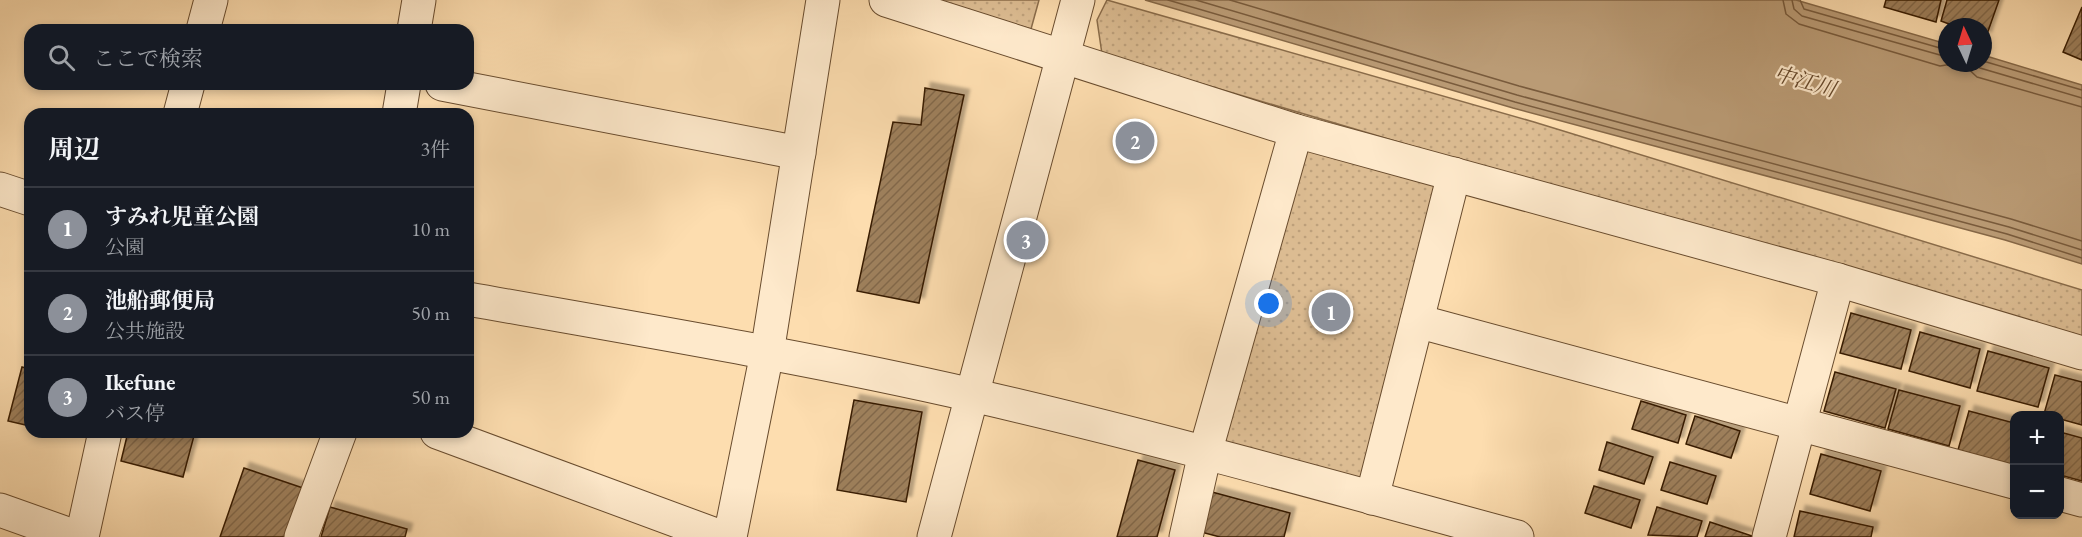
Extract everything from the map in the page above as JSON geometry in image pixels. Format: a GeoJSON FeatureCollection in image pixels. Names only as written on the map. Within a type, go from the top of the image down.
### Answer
{"type":"FeatureCollection","features":[{"type":"Feature","properties":{"kind":"street"},"geometry":{"type":"LineString","coordinates":[[205,24],[211,0]]}},
{"type":"Feature","properties":{"kind":"street"},"geometry":{"type":"LineString","coordinates":[[415,24],[419,0]]}},
{"type":"Feature","properties":{"kind":"street"},"geometry":{"type":"LineString","coordinates":[[730,537],[767,353],[823,0]]}},
{"type":"Feature","properties":{"kind":"street"},"geometry":{"type":"LineString","coordinates":[[886,0],[1296,131],[1838,280],[2082,353]]}},
{"type":"Feature","properties":{"kind":"street"},"geometry":{"type":"LineString","coordinates":[[934,537],[1078,0]]}},
{"type":"Feature","properties":{"kind":"street"},"geometry":{"type":"LineString","coordinates":[[182,108],[186,90]]}},
{"type":"Feature","properties":{"kind":"street"},"geometry":{"type":"LineString","coordinates":[[400,108],[403,90]]}},
{"type":"Feature","properties":{"kind":"street"},"geometry":{"type":"LineString","coordinates":[[473,90],[799,153]]}},
{"type":"Feature","properties":{"kind":"street"},"geometry":{"type":"LineString","coordinates":[[1186,537],[1205,453],[1296,131]]}},
{"type":"Feature","properties":{"kind":"street"},"geometry":{"type":"LineString","coordinates":[[1372,498],[1454,174]]}},
{"type":"Feature","properties":{"kind":"street"},"geometry":{"type":"LineString","coordinates":[[0,189],[24,197]]}},
{"type":"Feature","properties":{"kind":"street"},"geometry":{"type":"LineString","coordinates":[[1769,537],[1838,280]]}},
{"type":"Feature","properties":{"kind":"street"},"geometry":{"type":"LineString","coordinates":[[474,300],[767,353],[971,395],[1205,453],[1516,537]]}},
{"type":"Feature","properties":{"kind":"street"},"geometry":{"type":"LineString","coordinates":[[1417,321],[2010,481]]}},
{"type":"Feature","properties":{"kind":"street"},"geometry":{"type":"LineString","coordinates":[[82,537],[104,438]]}},
{"type":"Feature","properties":{"kind":"street"},"geometry":{"type":"LineString","coordinates":[[301,537],[338,438]]}},
{"type":"Feature","properties":{"kind":"street"},"geometry":{"type":"LineString","coordinates":[[453,438],[721,537]]}},
{"type":"Feature","properties":{"kind":"street"},"geometry":{"type":"LineString","coordinates":[[2064,495],[2082,500]]}},
{"type":"Feature","properties":{"kind":"street"},"geometry":{"type":"LineString","coordinates":[[0,510],[76,537]]}},
{"type":"Feature","properties":{"kind":"shaded area"},"geometry":{"type":"Polygon","coordinates":[[[936,0],[1039,0],[1031,29],[936,0]]]}},
{"type":"Feature","properties":{"kind":"shaded area"},"geometry":{"type":"Polygon","coordinates":[[[1107,0],[1534,122],[2082,290],[2082,345],[1102,54],[1097,20],[1107,0]]]}},
{"type":"Feature","properties":{"kind":"shaded area"},"geometry":{"type":"Polygon","coordinates":[[[1300,138],[1446,177],[1368,487],[1212,447],[1300,138]]]}},
{"type":"Feature","properties":{"kind":"water","name":"中江川"},"geometry":{"type":"Polygon","coordinates":[[[1145,0],[1796,0],[1938,41],[1938,72],[1992,72],[1992,58],[2082,85],[2082,264],[2005,240],[1513,108],[1145,0]]]}},
{"type":"Feature","properties":{"kind":"building"},"geometry":{"type":"Polygon","coordinates":[[[1886,0],[1941,0],[1936,22],[1884,7],[1886,0]]]}},
{"type":"Feature","properties":{"kind":"building"},"geometry":{"type":"Polygon","coordinates":[[[1947,0],[1999,0],[1992,20],[1992,18],[1942,18],[1947,0]]]}},
{"type":"Feature","properties":{"kind":"building"},"geometry":{"type":"Polygon","coordinates":[[[2082,7],[2082,60],[2063,52],[2082,7]]]}},
{"type":"Feature","properties":{"kind":"building"},"geometry":{"type":"Polygon","coordinates":[[[925,88],[964,95],[919,303],[857,291],[893,122],[921,125],[925,88]]]}},
{"type":"Feature","properties":{"kind":"building"},"geometry":{"type":"Polygon","coordinates":[[[1851,313],[1911,330],[1901,369],[1840,353],[1851,313]]]}},
{"type":"Feature","properties":{"kind":"building"},"geometry":{"type":"Polygon","coordinates":[[[1920,332],[1980,349],[1970,388],[1909,371],[1920,332]]]}},
{"type":"Feature","properties":{"kind":"building"},"geometry":{"type":"Polygon","coordinates":[[[1988,351],[2049,368],[2038,407],[1977,391],[1988,351]]]}},
{"type":"Feature","properties":{"kind":"building"},"geometry":{"type":"Polygon","coordinates":[[[22,367],[24,368],[24,425],[8,421],[22,367]]]}},
{"type":"Feature","properties":{"kind":"building"},"geometry":{"type":"Polygon","coordinates":[[[1835,372],[1896,389],[1885,428],[1824,411],[1835,372]]]}},
{"type":"Feature","properties":{"kind":"building"},"geometry":{"type":"Polygon","coordinates":[[[2055,375],[2082,382],[2082,425],[2064,420],[2064,411],[2045,411],[2055,375]]]}},
{"type":"Feature","properties":{"kind":"building"},"geometry":{"type":"Polygon","coordinates":[[[1899,390],[1960,406],[1949,446],[1888,429],[1899,390]]]}},
{"type":"Feature","properties":{"kind":"building"},"geometry":{"type":"Polygon","coordinates":[[[854,400],[922,412],[906,502],[837,490],[854,400]]]}},
{"type":"Feature","properties":{"kind":"building"},"geometry":{"type":"Polygon","coordinates":[[[1641,401],[1686,415],[1678,443],[1632,429],[1641,401]]]}},
{"type":"Feature","properties":{"kind":"building"},"geometry":{"type":"Polygon","coordinates":[[[1969,411],[2010,422],[2010,465],[1958,450],[1969,411]]]}},
{"type":"Feature","properties":{"kind":"building"},"geometry":{"type":"Polygon","coordinates":[[[1695,416],[1740,431],[1731,458],[1686,444],[1695,416]]]}},
{"type":"Feature","properties":{"kind":"building"},"geometry":{"type":"Polygon","coordinates":[[[2064,433],[2082,438],[2082,481],[2064,476],[2064,433]]]}},
{"type":"Feature","properties":{"kind":"building"},"geometry":{"type":"Polygon","coordinates":[[[127,438],[193,438],[183,477],[121,461],[127,438]]]}},
{"type":"Feature","properties":{"kind":"building"},"geometry":{"type":"Polygon","coordinates":[[[1607,442],[1653,457],[1644,484],[1599,470],[1607,442]]]}},
{"type":"Feature","properties":{"kind":"building"},"geometry":{"type":"Polygon","coordinates":[[[1821,454],[1881,471],[1870,511],[1810,494],[1821,454]]]}},
{"type":"Feature","properties":{"kind":"building"},"geometry":{"type":"Polygon","coordinates":[[[1138,460],[1175,470],[1157,537],[1117,537],[1138,460]]]}},
{"type":"Feature","properties":{"kind":"building"},"geometry":{"type":"Polygon","coordinates":[[[1670,462],[1716,476],[1707,504],[1661,490],[1670,462]]]}},
{"type":"Feature","properties":{"kind":"building"},"geometry":{"type":"Polygon","coordinates":[[[244,468],[303,488],[287,537],[220,537],[244,468]]]}},
{"type":"Feature","properties":{"kind":"building"},"geometry":{"type":"Polygon","coordinates":[[[1594,486],[1640,500],[1631,528],[1585,513],[1594,486]]]}},
{"type":"Feature","properties":{"kind":"building"},"geometry":{"type":"Polygon","coordinates":[[[1212,492],[1290,513],[1284,537],[1220,537],[1201,532],[1212,492]]]}},
{"type":"Feature","properties":{"kind":"building"},"geometry":{"type":"Polygon","coordinates":[[[330,507],[407,529],[405,537],[321,537],[330,507]]]}},
{"type":"Feature","properties":{"kind":"building"},"geometry":{"type":"Polygon","coordinates":[[[1657,507],[1702,521],[1697,537],[1648,535],[1657,507]]]}},
{"type":"Feature","properties":{"kind":"building"},"geometry":{"type":"Polygon","coordinates":[[[1800,511],[1873,527],[1871,537],[1794,537],[1800,511]]]}},
{"type":"Feature","properties":{"kind":"building"},"geometry":{"type":"Polygon","coordinates":[[[1710,522],[1755,537],[1705,537],[1710,522]]]}},
{"type":"Feature","properties":{"kind":"place","name":"池船郵便局"},"geometry":{"type":"Point","coordinates":[1135,141]}},
{"type":"Feature","properties":{"kind":"place","name":"Ikefune"},"geometry":{"type":"Point","coordinates":[1026,240]}},
{"type":"Feature","properties":{"kind":"place","name":"すみれ児童公園"},"geometry":{"type":"Point","coordinates":[1331,312]}}]}
